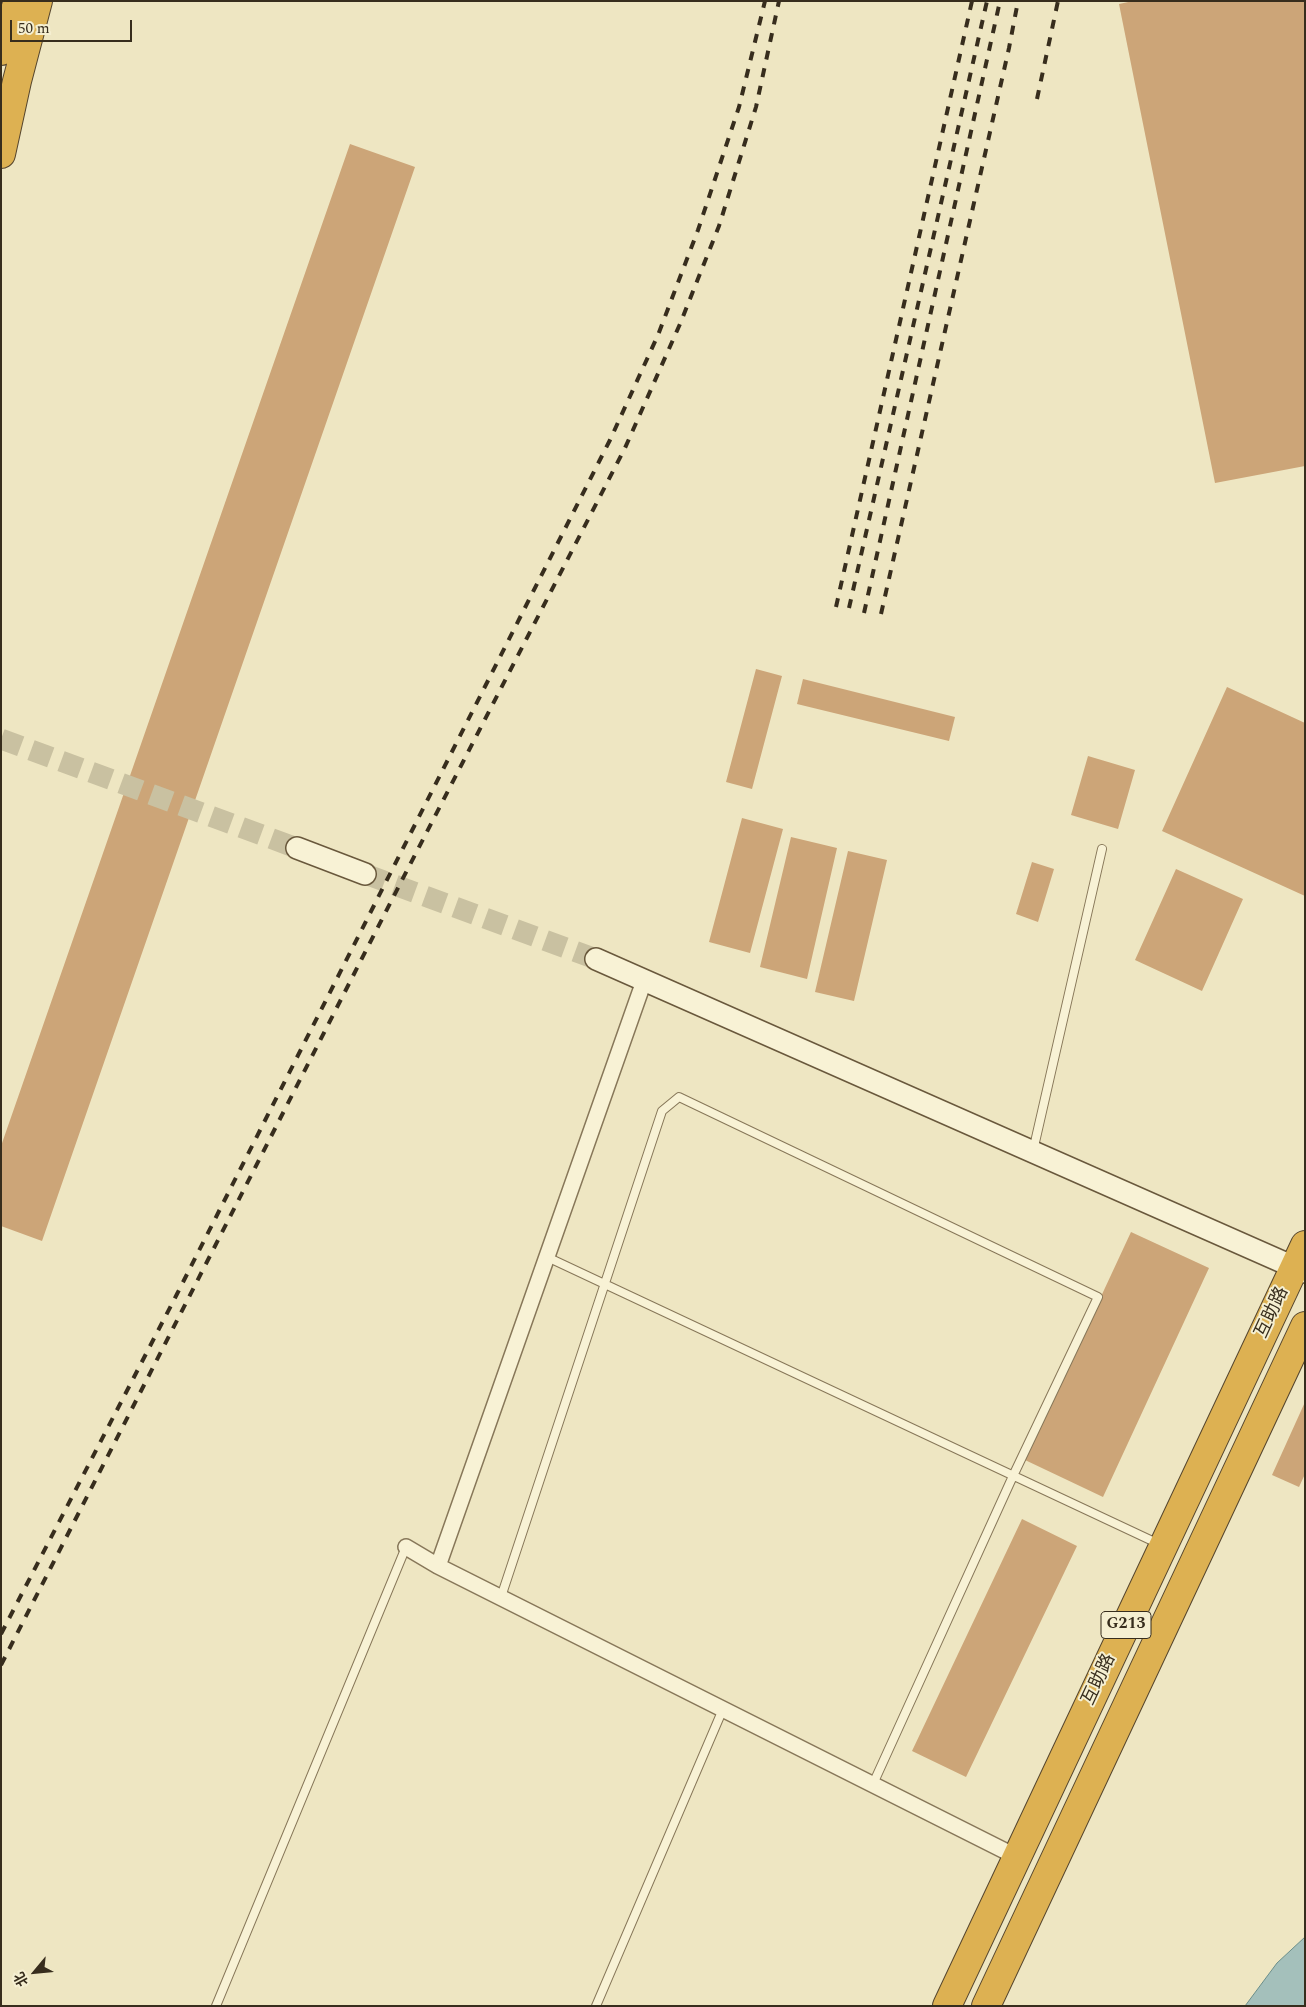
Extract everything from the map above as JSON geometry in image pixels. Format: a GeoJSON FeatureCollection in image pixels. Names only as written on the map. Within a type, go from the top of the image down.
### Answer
{"type":"FeatureCollection","features":[{"type":"Feature","properties":{"kind":"highway"},"geometry":{"type":"LineString","coordinates":[[1,51],[18,1]]}},
{"type":"Feature","properties":{"kind":"highway"},"geometry":{"type":"LineString","coordinates":[[1,154],[17,81],[38,1]]}},
{"type":"Feature","properties":{"kind":"highway","name":"互助路"},"geometry":{"type":"LineString","coordinates":[[947,2006],[1163,1546],[1301,1262]]}},
{"type":"Feature","properties":{"kind":"highway","name":"互助路"},"geometry":{"type":"LineString","coordinates":[[986,2006],[1305,1326]]}},
{"type":"Feature","properties":{"kind":"main road"},"geometry":{"type":"LineString","coordinates":[[297,848],[365,874]]}},
{"type":"Feature","properties":{"kind":"main road"},"geometry":{"type":"LineString","coordinates":[[596,959],[1033,1153],[1301,1262]]}},
{"type":"Feature","properties":{"kind":"street"},"geometry":{"type":"LineString","coordinates":[[438,1566],[644,981]]}},
{"type":"Feature","properties":{"kind":"street"},"geometry":{"type":"LineString","coordinates":[[406,1547],[438,1566],[1017,1857]]}},
{"type":"Feature","properties":{"kind":"lane"},"geometry":{"type":"LineString","coordinates":[[1033,1153],[1102,849]]}},
{"type":"Feature","properties":{"kind":"lane"},"geometry":{"type":"LineString","coordinates":[[501,1597],[662,1111],[679,1097],[1098,1297],[1013,1476],[873,1784]]}},
{"type":"Feature","properties":{"kind":"lane"},"geometry":{"type":"LineString","coordinates":[[547,1257],[1163,1546]]}},
{"type":"Feature","properties":{"kind":"lane"},"geometry":{"type":"LineString","coordinates":[[216,2006],[406,1547]]}},
{"type":"Feature","properties":{"kind":"lane"},"geometry":{"type":"LineString","coordinates":[[596,2006],[723,1709]]}},
{"type":"Feature","properties":{"kind":"water"},"geometry":{"type":"Polygon","coordinates":[[[1305,1937],[1305,2006],[1245,2006],[1277,1963],[1305,1937]]]}},
{"type":"Feature","properties":{"kind":"building"},"geometry":{"type":"Polygon","coordinates":[[[1133,1],[1305,1],[1305,466],[1215,483],[1119,4],[1133,1]]]}},
{"type":"Feature","properties":{"kind":"building"},"geometry":{"type":"Polygon","coordinates":[[[350,144],[415,167],[42,1241],[1,1226],[1,1146],[350,144]]]}},
{"type":"Feature","properties":{"kind":"building"},"geometry":{"type":"Polygon","coordinates":[[[756,669],[782,676],[752,789],[726,782],[756,669]]]}},
{"type":"Feature","properties":{"kind":"building"},"geometry":{"type":"Polygon","coordinates":[[[803,679],[955,717],[949,741],[797,704],[803,679]]]}},
{"type":"Feature","properties":{"kind":"building"},"geometry":{"type":"Polygon","coordinates":[[[1227,687],[1305,723],[1305,896],[1162,831],[1227,687]]]}},
{"type":"Feature","properties":{"kind":"building"},"geometry":{"type":"Polygon","coordinates":[[[1088,756],[1135,770],[1118,829],[1071,815],[1088,756]]]}},
{"type":"Feature","properties":{"kind":"building"},"geometry":{"type":"Polygon","coordinates":[[[742,818],[783,829],[750,953],[709,942],[742,818]]]}},
{"type":"Feature","properties":{"kind":"building"},"geometry":{"type":"Polygon","coordinates":[[[791,837],[837,848],[807,979],[760,967],[791,837]]]}},
{"type":"Feature","properties":{"kind":"building"},"geometry":{"type":"Polygon","coordinates":[[[848,851],[887,860],[854,1001],[815,992],[848,851]]]}},
{"type":"Feature","properties":{"kind":"building"},"geometry":{"type":"Polygon","coordinates":[[[1032,862],[1054,869],[1038,922],[1016,914],[1032,862]]]}},
{"type":"Feature","properties":{"kind":"building"},"geometry":{"type":"Polygon","coordinates":[[[1176,869],[1243,899],[1202,991],[1135,960],[1176,869]]]}},
{"type":"Feature","properties":{"kind":"building"},"geometry":{"type":"Polygon","coordinates":[[[1131,1232],[1209,1268],[1103,1497],[1025,1460],[1131,1232]]]}},
{"type":"Feature","properties":{"kind":"building"},"geometry":{"type":"Polygon","coordinates":[[[1305,1402],[1305,1474],[1299,1487],[1272,1475],[1305,1402]]]}},
{"type":"Feature","properties":{"kind":"building"},"geometry":{"type":"Polygon","coordinates":[[[1022,1519],[1077,1546],[966,1777],[912,1751],[1022,1519]]]}},
{"type":"Feature","properties":{"kind":"tunnel"},"geometry":{"type":"LineString","coordinates":[[1,739],[297,848]]}},
{"type":"Feature","properties":{"kind":"tunnel"},"geometry":{"type":"LineString","coordinates":[[365,874],[596,959]]}},
{"type":"Feature","properties":{"kind":"railway"},"geometry":{"type":"LineString","coordinates":[[1,1634],[177,1294],[610,440],[658,335],[698,230],[739,107],[765,1]]}},
{"type":"Feature","properties":{"kind":"railway"},"geometry":{"type":"LineString","coordinates":[[1,1665],[625,448],[680,324],[719,226],[756,107],[779,1]]}},
{"type":"Feature","properties":{"kind":"railway"},"geometry":{"type":"LineString","coordinates":[[836,607],[972,1]]}},
{"type":"Feature","properties":{"kind":"railway"},"geometry":{"type":"LineString","coordinates":[[849,608],[987,1]]}},
{"type":"Feature","properties":{"kind":"railway"},"geometry":{"type":"LineString","coordinates":[[864,613],[1000,1]]}},
{"type":"Feature","properties":{"kind":"railway"},"geometry":{"type":"LineString","coordinates":[[881,614],[1018,1]]}},
{"type":"Feature","properties":{"kind":"railway"},"geometry":{"type":"LineString","coordinates":[[1037,99],[1058,1]]}}]}
